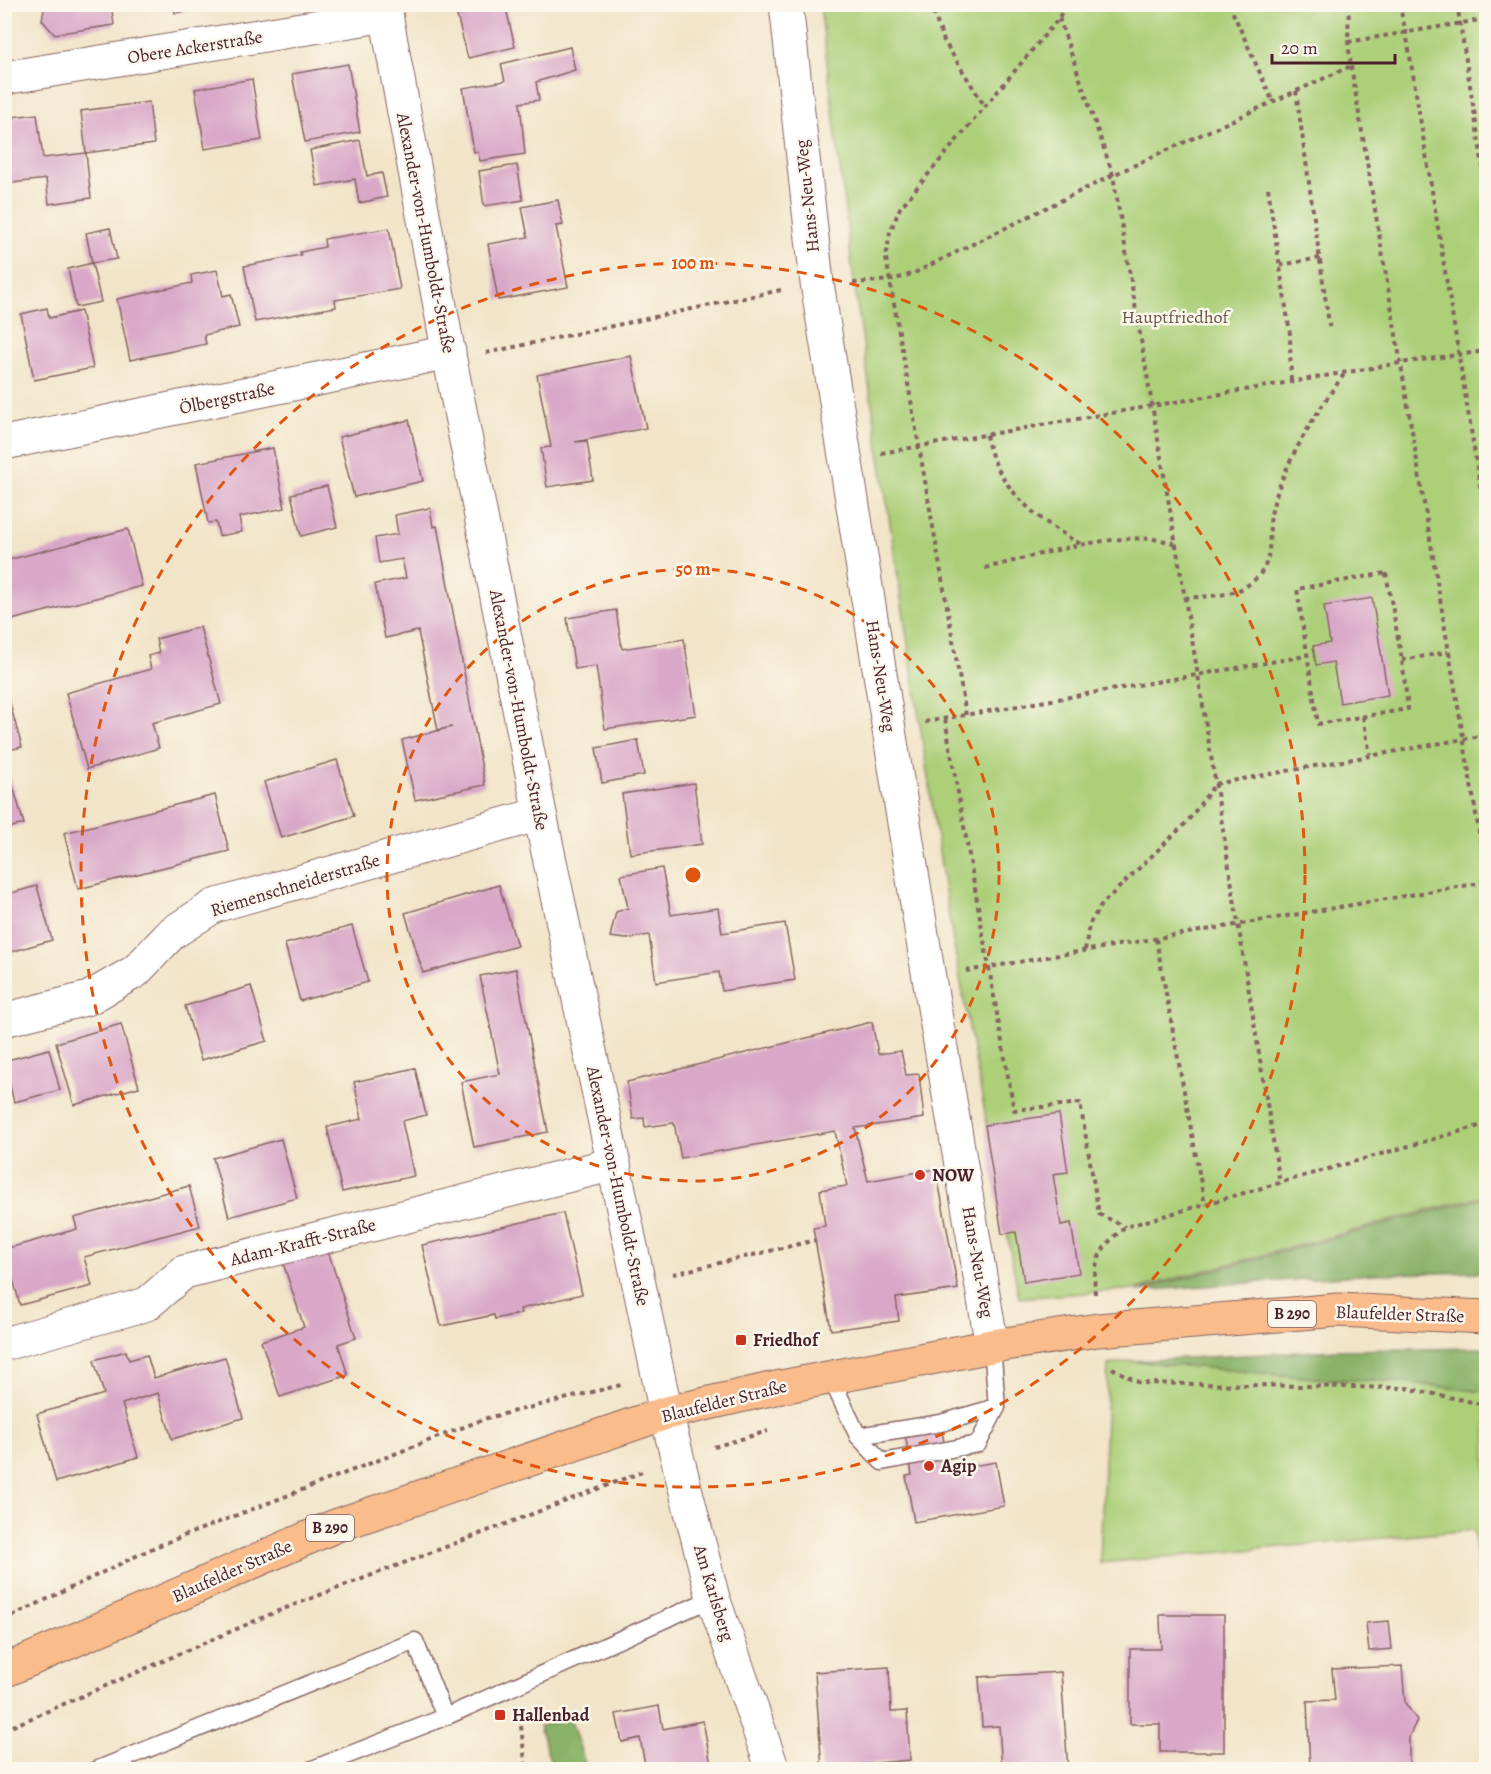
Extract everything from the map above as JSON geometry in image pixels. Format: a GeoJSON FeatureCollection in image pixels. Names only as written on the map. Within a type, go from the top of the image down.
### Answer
{"type":"FeatureCollection","features":[{"type":"Feature","properties":{"kind":"main road","name":"Blaufelder Straße"},"geometry":{"type":"LineString","coordinates":[[4,1671],[334,1526],[666,1413],[830,1376],[992,1346],[1098,1330],[1338,1310],[1486,1317]]}},
{"type":"Feature","properties":{"kind":"street","name":"Hans-Neu-Weg"},"geometry":{"type":"LineString","coordinates":[[786,4],[817,282],[929,978],[992,1346]]}},
{"type":"Feature","properties":{"kind":"street","name":"Obere Ackerstraße"},"geometry":{"type":"LineString","coordinates":[[4,78],[385,10]]}},
{"type":"Feature","properties":{"kind":"street","name":"Alexander-von-Humboldt-Straße"},"geometry":{"type":"LineString","coordinates":[[385,10],[449,356],[540,814],[666,1413]]}},
{"type":"Feature","properties":{"kind":"street","name":"Ölbergstraße"},"geometry":{"type":"LineString","coordinates":[[4,444],[449,356]]}},
{"type":"Feature","properties":{"kind":"street","name":"Riemenschneiderstraße"},"geometry":{"type":"LineString","coordinates":[[4,1020],[89,998],[136,971],[172,933],[214,906],[540,814]]}},
{"type":"Feature","properties":{"kind":"street","name":"Adam-Krafft-Straße"},"geometry":{"type":"LineString","coordinates":[[4,1344],[147,1304],[184,1272],[614,1164]]}},
{"type":"Feature","properties":{"kind":"street","name":"Am Karlsberg"},"geometry":{"type":"LineString","coordinates":[[666,1413],[713,1598],[773,1770]]}},
{"type":"Feature","properties":{"kind":"lane"},"geometry":{"type":"LineString","coordinates":[[830,1376],[858,1436],[882,1462],[946,1451],[978,1444],[997,1407],[992,1346]]}},
{"type":"Feature","properties":{"kind":"lane"},"geometry":{"type":"LineString","coordinates":[[858,1436],[941,1423],[997,1407]]}},
{"type":"Feature","properties":{"kind":"lane"},"geometry":{"type":"LineString","coordinates":[[310,1770],[445,1717],[713,1598]]}},
{"type":"Feature","properties":{"kind":"lane"},"geometry":{"type":"LineString","coordinates":[[96,1770],[415,1641],[445,1717]]}},
{"type":"Feature","properties":{"kind":"path"},"geometry":{"type":"LineString","coordinates":[[930,4],[944,41],[984,105]]}},
{"type":"Feature","properties":{"kind":"path"},"geometry":{"type":"LineString","coordinates":[[966,715],[892,280],[886,258],[890,232],[900,208],[1059,18],[1065,4]]}},
{"type":"Feature","properties":{"kind":"path"},"geometry":{"type":"LineString","coordinates":[[1229,4],[1273,102]]}},
{"type":"Feature","properties":{"kind":"path"},"geometry":{"type":"LineString","coordinates":[[1349,4],[1348,42],[1351,66],[1486,874]]}},
{"type":"Feature","properties":{"kind":"path"},"geometry":{"type":"LineString","coordinates":[[1399,4],[1406,33],[1486,522]]}},
{"type":"Feature","properties":{"kind":"path"},"geometry":{"type":"LineString","coordinates":[[1457,4],[1486,186]]}},
{"type":"Feature","properties":{"kind":"path"},"geometry":{"type":"LineString","coordinates":[[1059,18],[1113,176],[1198,675],[1280,1184]]}},
{"type":"Feature","properties":{"kind":"path"},"geometry":{"type":"LineString","coordinates":[[1348,42],[1486,19]]}},
{"type":"Feature","properties":{"kind":"path"},"geometry":{"type":"LineString","coordinates":[[449,356],[817,282],[892,280],[912,274],[1113,176],[1351,66]]}},
{"type":"Feature","properties":{"kind":"path"},"geometry":{"type":"LineString","coordinates":[[1296,91],[1330,331]]}},
{"type":"Feature","properties":{"kind":"path"},"geometry":{"type":"LineString","coordinates":[[1268,188],[1290,334],[1291,382]]}},
{"type":"Feature","properties":{"kind":"path"},"geometry":{"type":"LineString","coordinates":[[1280,265],[1320,258]]}},
{"type":"Feature","properties":{"kind":"path"},"geometry":{"type":"LineString","coordinates":[[845,459],[1400,363],[1486,351]]}},
{"type":"Feature","properties":{"kind":"path"},"geometry":{"type":"LineString","coordinates":[[1185,598],[1226,594],[1247,586],[1260,573],[1270,556],[1271,513],[1278,492],[1315,413],[1346,373]]}},
{"type":"Feature","properties":{"kind":"path"},"geometry":{"type":"LineString","coordinates":[[986,435],[991,459],[999,475],[1013,491],[1051,528],[1085,546]]}},
{"type":"Feature","properties":{"kind":"path"},"geometry":{"type":"LineString","coordinates":[[985,568],[1127,537],[1156,537],[1176,544]]}},
{"type":"Feature","properties":{"kind":"path"},"geometry":{"type":"LineString","coordinates":[[1386,573],[1402,660],[1408,710],[1318,724],[1306,656],[1297,589],[1386,573]]}},
{"type":"Feature","properties":{"kind":"path"},"geometry":{"type":"LineString","coordinates":[[1402,660],[1448,652]]}},
{"type":"Feature","properties":{"kind":"path"},"geometry":{"type":"LineString","coordinates":[[890,728],[1306,656]]}},
{"type":"Feature","properties":{"kind":"path"},"geometry":{"type":"LineString","coordinates":[[1363,717],[1370,754]]}},
{"type":"Feature","properties":{"kind":"path"},"geometry":{"type":"LineString","coordinates":[[945,719],[1014,1110],[1080,1103],[1099,1214],[1125,1227]]}},
{"type":"Feature","properties":{"kind":"path"},"geometry":{"type":"LineString","coordinates":[[1085,950],[1089,924],[1101,904],[1187,822],[1215,783],[1486,735]]}},
{"type":"Feature","properties":{"kind":"path"},"geometry":{"type":"LineString","coordinates":[[929,978],[1486,882]]}},
{"type":"Feature","properties":{"kind":"path"},"geometry":{"type":"LineString","coordinates":[[1156,939],[1205,1205]]}},
{"type":"Feature","properties":{"kind":"path"},"geometry":{"type":"LineString","coordinates":[[1486,1124],[1125,1227],[1103,1245],[1094,1271],[1098,1330],[1109,1366],[1140,1383],[1406,1388],[1486,1405]]}},
{"type":"Feature","properties":{"kind":"path"},"geometry":{"type":"LineString","coordinates":[[638,1282],[816,1240]]}},
{"type":"Feature","properties":{"kind":"path"},"geometry":{"type":"LineString","coordinates":[[4,1730],[278,1611],[677,1458],[778,1428]]}},
{"type":"Feature","properties":{"kind":"path"},"geometry":{"type":"LineString","coordinates":[[513,1687],[523,1728],[526,1770]]}},
{"type":"Feature","properties":{"kind":"green space","name":"Hauptfriedhof"},"geometry":{"type":"Polygon","coordinates":[[[820,5],[1486,5],[1486,1195],[1136,1289],[1019,1298],[949,918],[854,283],[820,5]]]}},
{"type":"Feature","properties":{"kind":"green space"},"geometry":{"type":"Polygon","coordinates":[[[1486,1197],[1486,1272],[1374,1274],[1136,1291],[1486,1197]]]}},
{"type":"Feature","properties":{"kind":"green space"},"geometry":{"type":"Polygon","coordinates":[[[1486,1348],[1486,1392],[1402,1382],[1327,1379],[1131,1361],[1340,1350],[1486,1348]]]}},
{"type":"Feature","properties":{"kind":"green space"},"geometry":{"type":"Polygon","coordinates":[[[1131,1361],[1327,1379],[1402,1382],[1486,1392],[1486,1650],[1474,1530],[1100,1563],[1108,1365],[1131,1361]]]}},
{"type":"Feature","properties":{"kind":"green space"},"geometry":{"type":"Polygon","coordinates":[[[570,1718],[587,1769],[553,1769],[539,1726],[570,1718]]]}},
{"type":"Feature","properties":{"kind":"building"},"geometry":{"type":"Polygon","coordinates":[[[45,4],[111,4],[114,25],[54,34],[42,20],[45,4]]]}},
{"type":"Feature","properties":{"kind":"building"},"geometry":{"type":"Polygon","coordinates":[[[173,4],[215,4],[215,6],[175,13],[173,4]]]}},
{"type":"Feature","properties":{"kind":"building"},"geometry":{"type":"Polygon","coordinates":[[[454,4],[505,4],[515,47],[468,58],[454,4]]]}},
{"type":"Feature","properties":{"kind":"building"},"geometry":{"type":"Polygon","coordinates":[[[570,47],[575,70],[536,82],[539,100],[520,103],[525,154],[480,161],[478,152],[474,152],[463,88],[505,81],[501,64],[570,47]]]}},
{"type":"Feature","properties":{"kind":"building"},"geometry":{"type":"Polygon","coordinates":[[[348,64],[360,132],[305,142],[292,74],[348,64]]]}},
{"type":"Feature","properties":{"kind":"building"},"geometry":{"type":"Polygon","coordinates":[[[252,79],[262,140],[205,149],[195,89],[252,79]]]}},
{"type":"Feature","properties":{"kind":"building"},"geometry":{"type":"Polygon","coordinates":[[[149,102],[154,144],[86,153],[81,111],[149,102]]]}},
{"type":"Feature","properties":{"kind":"building"},"geometry":{"type":"Polygon","coordinates":[[[37,114],[43,158],[86,153],[91,198],[49,204],[46,179],[4,184],[4,118],[37,114]]]}},
{"type":"Feature","properties":{"kind":"building"},"geometry":{"type":"Polygon","coordinates":[[[360,140],[367,176],[382,173],[387,197],[359,203],[355,179],[317,186],[310,150],[360,140]]]}},
{"type":"Feature","properties":{"kind":"building"},"geometry":{"type":"Polygon","coordinates":[[[517,165],[523,200],[484,206],[479,171],[517,165]]]}},
{"type":"Feature","properties":{"kind":"building"},"geometry":{"type":"Polygon","coordinates":[[[558,200],[563,225],[556,226],[568,287],[498,300],[488,244],[528,237],[522,207],[558,200]]]}},
{"type":"Feature","properties":{"kind":"building"},"geometry":{"type":"Polygon","coordinates":[[[110,228],[117,259],[92,263],[86,233],[110,228]]]}},
{"type":"Feature","properties":{"kind":"building"},"geometry":{"type":"Polygon","coordinates":[[[389,228],[400,289],[335,300],[336,307],[255,322],[244,266],[301,255],[300,252],[325,247],[324,239],[389,228]]]}},
{"type":"Feature","properties":{"kind":"building"},"geometry":{"type":"Polygon","coordinates":[[[92,263],[101,302],[76,307],[68,269],[92,263]]]}},
{"type":"Feature","properties":{"kind":"building"},"geometry":{"type":"Polygon","coordinates":[[[217,270],[223,296],[231,294],[239,327],[204,335],[206,344],[130,360],[117,299],[192,283],[191,275],[217,270]]]}},
{"type":"Feature","properties":{"kind":"building"},"geometry":{"type":"Polygon","coordinates":[[[47,308],[49,318],[81,311],[93,368],[34,380],[21,314],[47,308]]]}},
{"type":"Feature","properties":{"kind":"building"},"geometry":{"type":"Polygon","coordinates":[[[631,356],[646,428],[575,442],[587,441],[593,480],[547,487],[541,448],[551,447],[537,375],[631,356]]]}},
{"type":"Feature","properties":{"kind":"building"},"geometry":{"type":"Polygon","coordinates":[[[409,420],[423,481],[354,497],[339,437],[409,420]]]}},
{"type":"Feature","properties":{"kind":"building"},"geometry":{"type":"Polygon","coordinates":[[[273,448],[285,508],[239,517],[242,532],[219,536],[216,522],[208,523],[196,463],[273,448]]]}},
{"type":"Feature","properties":{"kind":"building"},"geometry":{"type":"Polygon","coordinates":[[[327,486],[337,527],[301,536],[291,494],[327,486]]]}},
{"type":"Feature","properties":{"kind":"building"},"geometry":{"type":"Polygon","coordinates":[[[430,508],[433,527],[437,526],[485,785],[415,800],[402,740],[452,727],[438,730],[418,631],[385,638],[375,584],[406,578],[402,559],[379,563],[375,538],[398,534],[395,515],[430,508]]]}},
{"type":"Feature","properties":{"kind":"building"},"geometry":{"type":"Polygon","coordinates":[[[128,529],[142,586],[4,622],[4,561],[128,529]]]}},
{"type":"Feature","properties":{"kind":"building"},"geometry":{"type":"Polygon","coordinates":[[[1372,598],[1388,695],[1340,703],[1333,662],[1316,665],[1313,646],[1330,643],[1324,606],[1372,598]]]}},
{"type":"Feature","properties":{"kind":"building"},"geometry":{"type":"Polygon","coordinates":[[[616,610],[622,649],[684,639],[696,715],[605,729],[596,666],[575,669],[567,618],[616,610]]]}},
{"type":"Feature","properties":{"kind":"building"},"geometry":{"type":"Polygon","coordinates":[[[200,627],[221,704],[152,723],[159,748],[87,769],[66,693],[151,669],[148,656],[159,653],[156,639],[200,627]]]}},
{"type":"Feature","properties":{"kind":"building"},"geometry":{"type":"Polygon","coordinates":[[[4,683],[22,747],[4,751],[4,683]]]}},
{"type":"Feature","properties":{"kind":"building"},"geometry":{"type":"Polygon","coordinates":[[[638,740],[644,775],[602,783],[596,748],[638,740]]]}},
{"type":"Feature","properties":{"kind":"building"},"geometry":{"type":"Polygon","coordinates":[[[4,755],[24,824],[4,829],[4,755]]]}},
{"type":"Feature","properties":{"kind":"building"},"geometry":{"type":"Polygon","coordinates":[[[337,760],[354,816],[281,838],[264,782],[337,760]]]}},
{"type":"Feature","properties":{"kind":"building"},"geometry":{"type":"Polygon","coordinates":[[[694,783],[702,844],[630,854],[622,794],[694,783]]]}},
{"type":"Feature","properties":{"kind":"building"},"geometry":{"type":"Polygon","coordinates":[[[215,795],[229,851],[78,889],[64,833],[215,795]]]}},
{"type":"Feature","properties":{"kind":"building"},"geometry":{"type":"Polygon","coordinates":[[[662,868],[671,915],[718,908],[722,933],[785,923],[795,980],[722,991],[719,972],[656,982],[649,935],[626,939],[610,937],[616,912],[628,908],[621,875],[662,868]]]}},
{"type":"Feature","properties":{"kind":"building"},"geometry":{"type":"Polygon","coordinates":[[[499,885],[517,946],[423,973],[405,913],[499,885]]]}},
{"type":"Feature","properties":{"kind":"building"},"geometry":{"type":"Polygon","coordinates":[[[37,886],[52,940],[4,954],[4,895],[37,886]]]}},
{"type":"Feature","properties":{"kind":"building"},"geometry":{"type":"Polygon","coordinates":[[[352,926],[368,982],[300,1001],[285,944],[352,926]]]}},
{"type":"Feature","properties":{"kind":"building"},"geometry":{"type":"Polygon","coordinates":[[[516,969],[548,1132],[474,1147],[461,1082],[500,1074],[480,976],[516,969]]]}},
{"type":"Feature","properties":{"kind":"building"},"geometry":{"type":"Polygon","coordinates":[[[251,986],[267,1041],[201,1060],[185,1006],[251,986]]]}},
{"type":"Feature","properties":{"kind":"building","name":"NOW"},"geometry":{"type":"Polygon","coordinates":[[[872,1022],[878,1054],[901,1051],[906,1075],[919,1074],[924,1118],[855,1128],[868,1181],[936,1169],[958,1289],[896,1298],[899,1321],[831,1330],[813,1228],[825,1226],[820,1190],[847,1186],[835,1131],[681,1158],[674,1123],[645,1127],[644,1118],[633,1119],[627,1082],[872,1022]]]}},
{"type":"Feature","properties":{"kind":"building"},"geometry":{"type":"Polygon","coordinates":[[[121,1024],[139,1087],[74,1105],[56,1043],[121,1024]]]}},
{"type":"Feature","properties":{"kind":"building"},"geometry":{"type":"Polygon","coordinates":[[[49,1049],[60,1090],[14,1102],[4,1061],[49,1049]]]}},
{"type":"Feature","properties":{"kind":"building"},"geometry":{"type":"Polygon","coordinates":[[[415,1068],[426,1115],[402,1121],[414,1176],[342,1192],[327,1127],[362,1119],[354,1082],[415,1068]]]}},
{"type":"Feature","properties":{"kind":"building"},"geometry":{"type":"Polygon","coordinates":[[[1059,1114],[1068,1172],[1053,1174],[1061,1225],[1071,1223],[1079,1273],[1024,1282],[1016,1232],[1002,1234],[985,1125],[1059,1114]]]}},
{"type":"Feature","properties":{"kind":"building"},"geometry":{"type":"Polygon","coordinates":[[[281,1139],[297,1198],[229,1217],[213,1158],[281,1139]]]}},
{"type":"Feature","properties":{"kind":"building"},"geometry":{"type":"Polygon","coordinates":[[[189,1186],[200,1226],[84,1257],[92,1286],[20,1305],[5,1249],[77,1229],[74,1218],[189,1186]]]}},
{"type":"Feature","properties":{"kind":"building"},"geometry":{"type":"Polygon","coordinates":[[[563,1213],[582,1294],[520,1309],[521,1313],[495,1319],[494,1315],[441,1326],[422,1245],[563,1213]]]}},
{"type":"Feature","properties":{"kind":"building"},"geometry":{"type":"Polygon","coordinates":[[[327,1248],[356,1338],[338,1344],[348,1375],[280,1397],[261,1341],[304,1327],[283,1263],[327,1248]]]}},
{"type":"Feature","properties":{"kind":"building"},"geometry":{"type":"Polygon","coordinates":[[[126,1351],[129,1360],[147,1355],[154,1378],[225,1357],[243,1418],[172,1439],[158,1393],[122,1404],[138,1457],[56,1482],[37,1414],[104,1394],[94,1360],[126,1351]]]}},
{"type":"Feature","properties":{"kind":"building","name":"Agip"},"geometry":{"type":"Polygon","coordinates":[[[939,1415],[949,1470],[996,1462],[1004,1506],[914,1522],[906,1476],[912,1475],[903,1422],[939,1415]]]}},
{"type":"Feature","properties":{"kind":"building"},"geometry":{"type":"Polygon","coordinates":[[[1160,1615],[1224,1615],[1224,1752],[1160,1752],[1160,1724],[1130,1724],[1130,1649],[1161,1649],[1160,1615]]]}},
{"type":"Feature","properties":{"kind":"building"},"geometry":{"type":"Polygon","coordinates":[[[1389,1621],[1392,1649],[1369,1651],[1366,1623],[1389,1621]]]}},
{"type":"Feature","properties":{"kind":"building"},"geometry":{"type":"Polygon","coordinates":[[[1402,1666],[1405,1703],[1417,1720],[1409,1737],[1409,1770],[1310,1770],[1307,1701],[1335,1700],[1332,1669],[1402,1666]]]}},
{"type":"Feature","properties":{"kind":"building"},"geometry":{"type":"Polygon","coordinates":[[[889,1667],[891,1712],[907,1711],[910,1760],[866,1764],[867,1770],[822,1770],[815,1672],[889,1667]]]}},
{"type":"Feature","properties":{"kind":"building"},"geometry":{"type":"Polygon","coordinates":[[[1061,1672],[1068,1770],[1002,1770],[999,1726],[982,1727],[979,1677],[1061,1672]]]}},
{"type":"Feature","properties":{"kind":"building"},"geometry":{"type":"Polygon","coordinates":[[[659,1706],[663,1729],[703,1721],[712,1770],[646,1770],[640,1738],[622,1742],[616,1714],[659,1706]]]}},
{"type":"Feature","properties":{"kind":"place","name":"NOW"},"geometry":{"type":"Point","coordinates":[920,1175]}},
{"type":"Feature","properties":{"kind":"place","name":"Friedhof"},"geometry":{"type":"Point","coordinates":[741,1340]}},
{"type":"Feature","properties":{"kind":"place","name":"Agip"},"geometry":{"type":"Point","coordinates":[929,1466]}},
{"type":"Feature","properties":{"kind":"place","name":"Hallenbad"},"geometry":{"type":"Point","coordinates":[500,1715]}}]}
